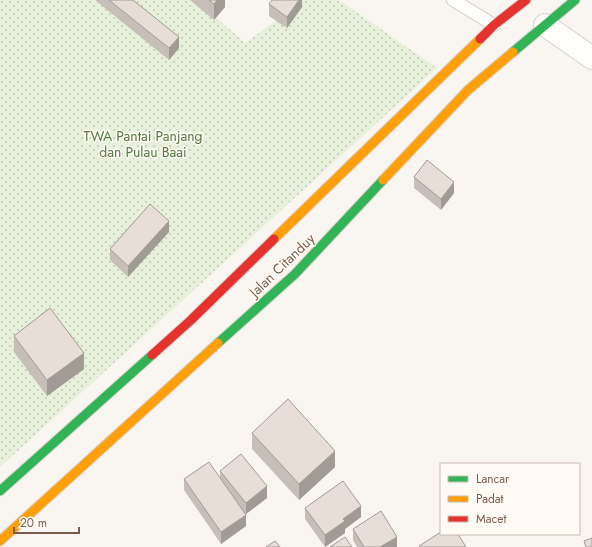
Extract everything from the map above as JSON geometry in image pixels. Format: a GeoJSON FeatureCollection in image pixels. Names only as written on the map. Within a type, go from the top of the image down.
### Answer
{"type":"FeatureCollection","features":[{"type":"Feature","properties":{"kind":"main road","name":"Jalan Citanduy"},"geometry":{"type":"LineString","coordinates":[[0,491],[191,320],[494,25],[526,0]]}},
{"type":"Feature","properties":{"kind":"main road","name":"Jalan Citanduy"},"geometry":{"type":"LineString","coordinates":[[0,541],[295,274],[468,90],[575,0]]}},
{"type":"Feature","properties":{"kind":"street"},"geometry":{"type":"LineString","coordinates":[[545,25],[592,58]]}},
{"type":"Feature","properties":{"kind":"lane"},"geometry":{"type":"LineString","coordinates":[[453,0],[494,25]]}},
{"type":"Feature","properties":{"kind":"green space","name":"TWA Pantai Panjang dan Pulau Baai"},"geometry":{"type":"Polygon","coordinates":[[[0,0],[196,0],[245,43],[280,18],[297,0],[339,0],[437,68],[0,467],[0,0]]]}},
{"type":"Feature","properties":{"kind":"building"},"geometry":{"type":"Polygon","coordinates":[[[109,0],[133,0],[179,37],[169,48],[109,0]]]}},
{"type":"Feature","properties":{"kind":"building"},"geometry":{"type":"Polygon","coordinates":[[[209,0],[217,0],[214,4],[209,0]]]}},
{"type":"Feature","properties":{"kind":"building"},"geometry":{"type":"Polygon","coordinates":[[[272,0],[299,0],[287,17],[269,4],[272,0]]]}},
{"type":"Feature","properties":{"kind":"building"},"geometry":{"type":"Polygon","coordinates":[[[427,160],[454,182],[441,199],[414,177],[427,160]]]}},
{"type":"Feature","properties":{"kind":"building"},"geometry":{"type":"Polygon","coordinates":[[[150,204],[169,221],[128,266],[110,249],[150,204]]]}},
{"type":"Feature","properties":{"kind":"building"},"geometry":{"type":"Polygon","coordinates":[[[50,308],[84,353],[47,380],[14,336],[50,308]]]}},
{"type":"Feature","properties":{"kind":"building"},"geometry":{"type":"Polygon","coordinates":[[[288,399],[335,451],[299,484],[252,433],[288,399]]]}},
{"type":"Feature","properties":{"kind":"building"},"geometry":{"type":"Polygon","coordinates":[[[241,454],[267,486],[246,503],[220,471],[241,454]]]}},
{"type":"Feature","properties":{"kind":"building"},"geometry":{"type":"Polygon","coordinates":[[[209,462],[246,515],[221,532],[184,479],[209,462]]]}},
{"type":"Feature","properties":{"kind":"building"},"geometry":{"type":"Polygon","coordinates":[[[343,481],[361,506],[343,519],[345,521],[325,535],[305,508],[343,481]]]}},
{"type":"Feature","properties":{"kind":"building"},"geometry":{"type":"Polygon","coordinates":[[[381,511],[397,537],[380,547],[364,547],[353,529],[381,511]]]}},
{"type":"Feature","properties":{"kind":"building"},"geometry":{"type":"Polygon","coordinates":[[[440,533],[440,535],[459,535],[466,547],[420,547],[419,546],[440,533]]]}},
{"type":"Feature","properties":{"kind":"building"},"geometry":{"type":"Polygon","coordinates":[[[345,537],[352,547],[330,547],[345,537]]]}},
{"type":"Feature","properties":{"kind":"building"},"geometry":{"type":"Polygon","coordinates":[[[592,538],[592,547],[586,547],[584,541],[592,538]]]}},
{"type":"Feature","properties":{"kind":"building"},"geometry":{"type":"Polygon","coordinates":[[[275,541],[280,547],[266,547],[275,541]]]}},
{"type":"Feature","properties":{"kind":"traffic: fast"},"geometry":{"type":"LineString","coordinates":[[513,52],[575,0]]}},
{"type":"Feature","properties":{"kind":"traffic: fast"},"geometry":{"type":"LineString","coordinates":[[218,343],[295,274],[383,180]]}},
{"type":"Feature","properties":{"kind":"traffic: fast"},"geometry":{"type":"LineString","coordinates":[[0,491],[152,355]]}},
{"type":"Feature","properties":{"kind":"traffic: slow"},"geometry":{"type":"LineString","coordinates":[[274,239],[480,39]]}},
{"type":"Feature","properties":{"kind":"traffic: slow"},"geometry":{"type":"LineString","coordinates":[[383,180],[468,90],[513,52]]}},
{"type":"Feature","properties":{"kind":"traffic: slow"},"geometry":{"type":"LineString","coordinates":[[0,541],[218,343]]}},
{"type":"Feature","properties":{"kind":"traffic: jam"},"geometry":{"type":"LineString","coordinates":[[480,39],[494,25],[526,0]]}},
{"type":"Feature","properties":{"kind":"traffic: jam"},"geometry":{"type":"LineString","coordinates":[[152,355],[191,320],[274,239]]}}]}
